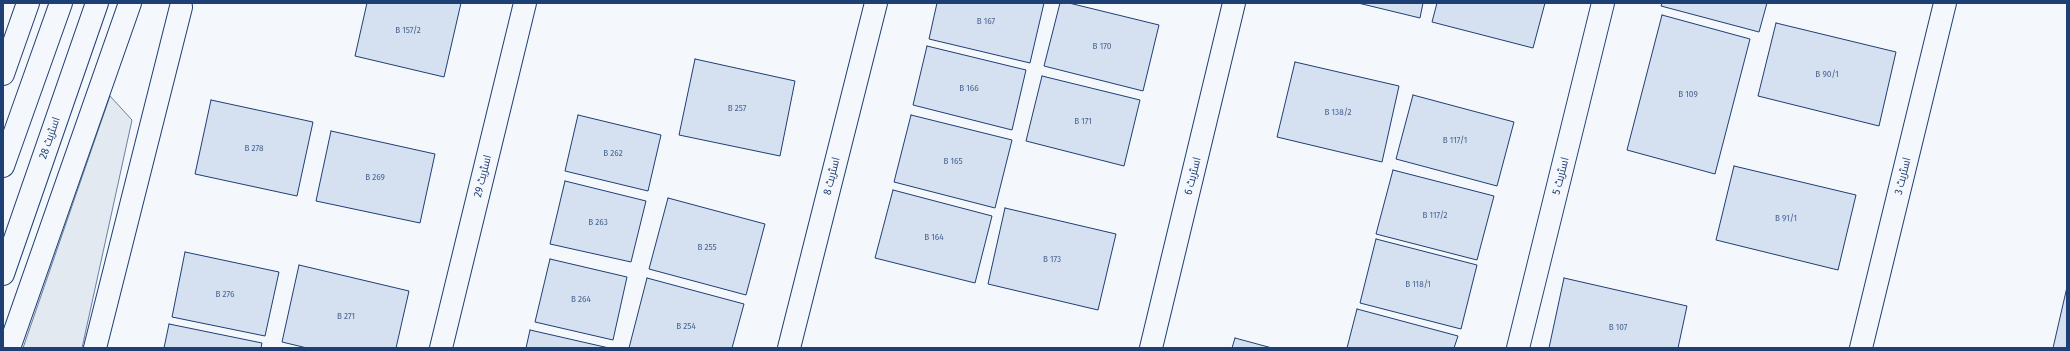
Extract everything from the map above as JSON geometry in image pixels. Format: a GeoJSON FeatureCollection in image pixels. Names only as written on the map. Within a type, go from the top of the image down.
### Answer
{"type":"FeatureCollection","features":[{"type":"Feature","properties":{"kind":"street"},"geometry":{"type":"LineString","coordinates":[[3,74],[28,3]]}},
{"type":"Feature","properties":{"kind":"street"},"geometry":{"type":"LineString","coordinates":[[3,166],[61,3]]}},
{"type":"Feature","properties":{"kind":"street","name":"اسٹریٹ 28"},"geometry":{"type":"LineString","coordinates":[[3,274],[97,3]]}},
{"type":"Feature","properties":{"kind":"street"},"geometry":{"type":"LineString","coordinates":[[9,348],[130,3]]}},
{"type":"Feature","properties":{"kind":"street","name":"اسٹریٹ 29"},"geometry":{"type":"LineString","coordinates":[[441,348],[525,3]]}},
{"type":"Feature","properties":{"kind":"street","name":"اسٹریٹ 8"},"geometry":{"type":"LineString","coordinates":[[789,348],[876,3]]}},
{"type":"Feature","properties":{"kind":"street","name":"اسٹریٹ 6"},"geometry":{"type":"LineString","coordinates":[[1151,348],[1234,3]]}},
{"type":"Feature","properties":{"kind":"street","name":"اسٹریٹ 5"},"geometry":{"type":"LineString","coordinates":[[1518,348],[1603,3]]}},
{"type":"Feature","properties":{"kind":"street","name":"اسٹریٹ 3"},"geometry":{"type":"LineString","coordinates":[[1861,348],[1945,3]]}},
{"type":"Feature","properties":{"kind":"street"},"geometry":{"type":"LineString","coordinates":[[95,348],[181,7]]}},
{"type":"Feature","properties":{"kind":"shaded area"},"geometry":{"type":"Polygon","coordinates":[[[110,96],[132,120],[82,348],[23,348],[110,96]]]}},
{"type":"Feature","properties":{"kind":"building"},"geometry":{"type":"Polygon","coordinates":[[[367,3],[461,3],[444,77],[355,56],[367,3]]]}},
{"type":"Feature","properties":{"kind":"building"},"geometry":{"type":"Polygon","coordinates":[[[937,3],[1044,3],[1030,63],[929,39],[937,3]]]}},
{"type":"Feature","properties":{"kind":"building"},"geometry":{"type":"Polygon","coordinates":[[[1060,3],[1069,3],[1159,25],[1143,91],[1044,66],[1060,3]]]}},
{"type":"Feature","properties":{"kind":"building"},"geometry":{"type":"Polygon","coordinates":[[[1358,3],[1423,3],[1420,18],[1358,3]]]}},
{"type":"Feature","properties":{"kind":"building"},"geometry":{"type":"Polygon","coordinates":[[[1437,3],[1545,3],[1533,48],[1432,22],[1437,3]]]}},
{"type":"Feature","properties":{"kind":"building"},"geometry":{"type":"Polygon","coordinates":[[[1662,3],[1767,3],[1759,32],[1661,6],[1662,3]]]}},
{"type":"Feature","properties":{"kind":"building"},"geometry":{"type":"Polygon","coordinates":[[[1662,15],[1750,39],[1715,174],[1627,150],[1662,15]]]}},
{"type":"Feature","properties":{"kind":"building"},"geometry":{"type":"Polygon","coordinates":[[[1776,23],[1896,52],[1879,126],[1758,96],[1776,23]]]}},
{"type":"Feature","properties":{"kind":"building"},"geometry":{"type":"Polygon","coordinates":[[[927,46],[1026,70],[1012,130],[913,105],[927,46]]]}},
{"type":"Feature","properties":{"kind":"building"},"geometry":{"type":"Polygon","coordinates":[[[695,59],[795,81],[780,156],[679,135],[695,59]]]}},
{"type":"Feature","properties":{"kind":"building"},"geometry":{"type":"Polygon","coordinates":[[[1295,62],[1399,86],[1382,162],[1277,137],[1295,62]]]}},
{"type":"Feature","properties":{"kind":"building"},"geometry":{"type":"Polygon","coordinates":[[[1042,76],[1140,100],[1124,166],[1026,141],[1042,76]]]}},
{"type":"Feature","properties":{"kind":"building"},"geometry":{"type":"Polygon","coordinates":[[[1413,95],[1514,122],[1497,186],[1396,159],[1413,95]]]}},
{"type":"Feature","properties":{"kind":"building"},"geometry":{"type":"Polygon","coordinates":[[[211,100],[313,122],[297,196],[195,174],[211,100]]]}},
{"type":"Feature","properties":{"kind":"building"},"geometry":{"type":"Polygon","coordinates":[[[578,115],[661,135],[648,191],[565,171],[578,115]]]}},
{"type":"Feature","properties":{"kind":"building"},"geometry":{"type":"Polygon","coordinates":[[[911,115],[1012,140],[995,208],[894,182],[911,115]]]}},
{"type":"Feature","properties":{"kind":"building"},"geometry":{"type":"Polygon","coordinates":[[[331,131],[435,154],[420,223],[316,201],[331,131]]]}},
{"type":"Feature","properties":{"kind":"building"},"geometry":{"type":"Polygon","coordinates":[[[1734,166],[1856,195],[1838,270],[1716,240],[1734,166]]]}},
{"type":"Feature","properties":{"kind":"building"},"geometry":{"type":"Polygon","coordinates":[[[1393,170],[1494,196],[1477,260],[1376,234],[1393,170]]]}},
{"type":"Feature","properties":{"kind":"building"},"geometry":{"type":"Polygon","coordinates":[[[565,181],[646,201],[631,262],[550,244],[565,181]]]}},
{"type":"Feature","properties":{"kind":"building"},"geometry":{"type":"Polygon","coordinates":[[[893,190],[992,216],[975,283],[875,258],[893,190]]]}},
{"type":"Feature","properties":{"kind":"building"},"geometry":{"type":"Polygon","coordinates":[[[668,198],[765,224],[746,295],[649,269],[668,198]]]}},
{"type":"Feature","properties":{"kind":"building"},"geometry":{"type":"Polygon","coordinates":[[[1005,208],[1116,234],[1098,310],[988,284],[1005,208]]]}},
{"type":"Feature","properties":{"kind":"building"},"geometry":{"type":"Polygon","coordinates":[[[1376,239],[1477,265],[1461,329],[1360,303],[1376,239]]]}},
{"type":"Feature","properties":{"kind":"building"},"geometry":{"type":"Polygon","coordinates":[[[185,252],[279,272],[265,336],[172,317],[185,252]]]}},
{"type":"Feature","properties":{"kind":"building"},"geometry":{"type":"Polygon","coordinates":[[[550,259],[627,277],[613,340],[535,322],[550,259]]]}},
{"type":"Feature","properties":{"kind":"building"},"geometry":{"type":"Polygon","coordinates":[[[299,265],[409,291],[396,348],[307,348],[282,342],[299,265]]]}},
{"type":"Feature","properties":{"kind":"building"},"geometry":{"type":"Polygon","coordinates":[[[647,278],[744,304],[732,348],[629,348],[647,278]]]}},
{"type":"Feature","properties":{"kind":"building"},"geometry":{"type":"Polygon","coordinates":[[[1564,278],[1687,306],[1678,348],[1549,348],[1564,278]]]}},
{"type":"Feature","properties":{"kind":"building"},"geometry":{"type":"Polygon","coordinates":[[[2067,287],[2067,348],[2053,348],[2067,287]]]}},
{"type":"Feature","properties":{"kind":"building"},"geometry":{"type":"Polygon","coordinates":[[[1357,309],[1458,336],[1454,348],[1347,348],[1357,309]]]}},
{"type":"Feature","properties":{"kind":"building"},"geometry":{"type":"Polygon","coordinates":[[[169,324],[262,343],[261,348],[164,348],[169,324]]]}},
{"type":"Feature","properties":{"kind":"building"},"geometry":{"type":"Polygon","coordinates":[[[530,330],[609,348],[526,348],[530,330]]]}},
{"type":"Feature","properties":{"kind":"building"},"geometry":{"type":"Polygon","coordinates":[[[1235,338],[1272,348],[1232,348],[1235,338]]]}}]}
